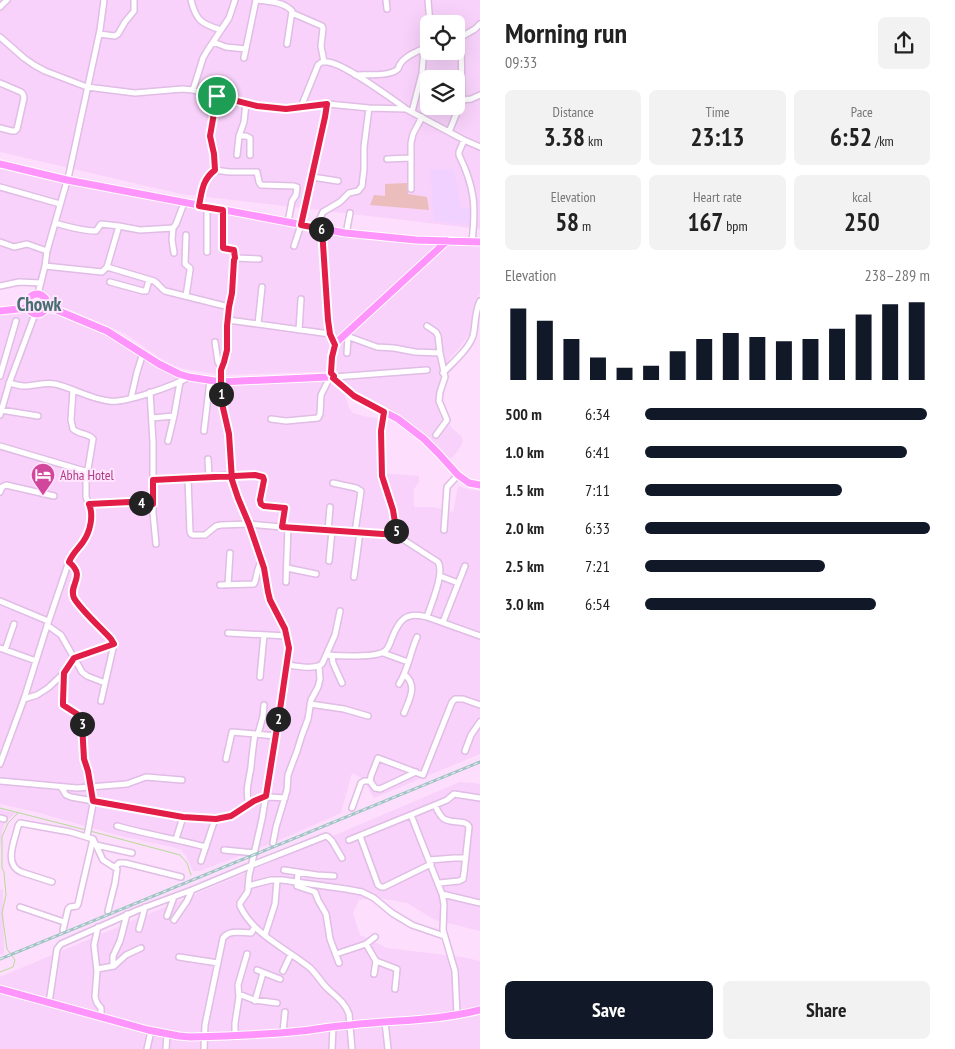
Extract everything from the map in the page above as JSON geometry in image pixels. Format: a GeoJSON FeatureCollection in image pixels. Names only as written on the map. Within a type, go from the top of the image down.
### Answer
{"type":"FeatureCollection","features":[{"type":"Feature","properties":{"kind":"main road"},"geometry":{"type":"LineString","coordinates":[[0,164],[67,180],[346,234],[476,242]]}},
{"type":"Feature","properties":{"kind":"main road"},"geometry":{"type":"LineString","coordinates":[[331,377],[335,345],[448,241]]}},
{"type":"Feature","properties":{"kind":"main road"},"geometry":{"type":"LineString","coordinates":[[38,294],[44,298],[47,306],[42,313],[34,314],[27,308],[27,301],[31,296],[38,294]]}},
{"type":"Feature","properties":{"kind":"main road"},"geometry":{"type":"LineString","coordinates":[[47,306],[107,331],[168,369],[189,377],[221,382],[331,377],[354,396],[398,419],[424,439],[458,475],[469,483],[480,485]]}},
{"type":"Feature","properties":{"kind":"main road"},"geometry":{"type":"LineString","coordinates":[[0,311],[27,308]]}},
{"type":"Feature","properties":{"kind":"main road"},"geometry":{"type":"LineString","coordinates":[[0,989],[151,1031],[178,1036],[204,1037],[283,1032],[420,1020],[480,1010]]}},
{"type":"Feature","properties":{"kind":"street"},"geometry":{"type":"LineString","coordinates":[[0,7],[6,0]]}},
{"type":"Feature","properties":{"kind":"street"},"geometry":{"type":"LineString","coordinates":[[38,294],[47,251],[67,180],[99,34],[104,0]]}},
{"type":"Feature","properties":{"kind":"street"},"geometry":{"type":"LineString","coordinates":[[99,34],[117,36],[134,11],[134,0]]}},
{"type":"Feature","properties":{"kind":"street"},"geometry":{"type":"LineString","coordinates":[[191,0],[201,22],[206,26],[221,30]]}},
{"type":"Feature","properties":{"kind":"street"},"geometry":{"type":"LineString","coordinates":[[193,90],[200,66],[207,51],[229,18],[235,0]]}},
{"type":"Feature","properties":{"kind":"street"},"geometry":{"type":"LineString","coordinates":[[244,58],[256,0],[282,2],[290,8],[292,13],[287,44]]}},
{"type":"Feature","properties":{"kind":"street"},"geometry":{"type":"LineString","coordinates":[[386,0],[387,10]]}},
{"type":"Feature","properties":{"kind":"street"},"geometry":{"type":"LineString","coordinates":[[428,0],[429,15]]}},
{"type":"Feature","properties":{"kind":"street"},"geometry":{"type":"LineString","coordinates":[[292,13],[323,28],[321,46],[324,62]]}},
{"type":"Feature","properties":{"kind":"street"},"geometry":{"type":"LineString","coordinates":[[465,35],[476,29],[480,24]]}},
{"type":"Feature","properties":{"kind":"street"},"geometry":{"type":"LineString","coordinates":[[0,37],[24,58],[45,72],[87,87],[135,93],[182,89],[193,90],[257,106],[286,109],[327,104],[406,109]]}},
{"type":"Feature","properties":{"kind":"street"},"geometry":{"type":"LineString","coordinates":[[213,42],[246,50]]}},
{"type":"Feature","properties":{"kind":"street"},"geometry":{"type":"LineString","coordinates":[[355,75],[394,72],[402,61],[420,50]]}},
{"type":"Feature","properties":{"kind":"street"},"geometry":{"type":"LineString","coordinates":[[412,112],[424,60]]}},
{"type":"Feature","properties":{"kind":"street"},"geometry":{"type":"LineString","coordinates":[[301,107],[318,65],[324,62],[332,63],[355,75],[406,109],[480,147]]}},
{"type":"Feature","properties":{"kind":"street"},"geometry":{"type":"LineString","coordinates":[[0,83],[21,92],[24,98],[17,129],[12,131],[0,128]]}},
{"type":"Feature","properties":{"kind":"street"},"geometry":{"type":"LineString","coordinates":[[465,100],[480,95]]}},
{"type":"Feature","properties":{"kind":"street"},"geometry":{"type":"LineString","coordinates":[[215,170],[210,136],[217,96]]}},
{"type":"Feature","properties":{"kind":"street"},"geometry":{"type":"LineString","coordinates":[[236,155],[244,122],[246,103]]}},
{"type":"Feature","properties":{"kind":"street"},"geometry":{"type":"LineString","coordinates":[[294,246],[301,225],[327,104]]}},
{"type":"Feature","properties":{"kind":"street"},"geometry":{"type":"LineString","coordinates":[[335,345],[330,334],[318,220],[328,208],[340,202],[349,193],[358,191],[362,186],[369,108]]}},
{"type":"Feature","properties":{"kind":"street"},"geometry":{"type":"LineString","coordinates":[[449,132],[456,115]]}},
{"type":"Feature","properties":{"kind":"street"},"geometry":{"type":"LineString","coordinates":[[411,189],[412,139],[422,117]]}},
{"type":"Feature","properties":{"kind":"street"},"geometry":{"type":"LineString","coordinates":[[240,136],[250,138],[250,155]]}},
{"type":"Feature","properties":{"kind":"street"},"geometry":{"type":"LineString","coordinates":[[464,140],[459,155],[472,188],[476,242]]}},
{"type":"Feature","properties":{"kind":"street"},"geometry":{"type":"LineString","coordinates":[[387,159],[411,158]]}},
{"type":"Feature","properties":{"kind":"street"},"geometry":{"type":"LineString","coordinates":[[199,206],[205,182],[215,170],[233,173],[257,172],[259,182],[262,184],[297,187],[296,197],[292,202],[288,222]]}},
{"type":"Feature","properties":{"kind":"street"},"geometry":{"type":"LineString","coordinates":[[312,177],[338,181]]}},
{"type":"Feature","properties":{"kind":"street"},"geometry":{"type":"LineString","coordinates":[[0,187],[60,204]]}},
{"type":"Feature","properties":{"kind":"street"},"geometry":{"type":"LineString","coordinates":[[56,223],[88,231],[96,231],[101,224],[140,230],[172,228],[176,224],[184,203]]}},
{"type":"Feature","properties":{"kind":"street"},"geometry":{"type":"LineString","coordinates":[[207,207],[207,252]]}},
{"type":"Feature","properties":{"kind":"street"},"geometry":{"type":"LineString","coordinates":[[221,367],[227,350],[229,307],[235,258],[234,250],[223,248],[223,210]]}},
{"type":"Feature","properties":{"kind":"street"},"geometry":{"type":"LineString","coordinates":[[346,234],[350,213]]}},
{"type":"Feature","properties":{"kind":"street"},"geometry":{"type":"LineString","coordinates":[[475,222],[480,218]]}},
{"type":"Feature","properties":{"kind":"street"},"geometry":{"type":"LineString","coordinates":[[45,266],[102,272],[106,267],[118,226]]}},
{"type":"Feature","properties":{"kind":"street"},"geometry":{"type":"LineString","coordinates":[[172,228],[174,253]]}},
{"type":"Feature","properties":{"kind":"street"},"geometry":{"type":"LineString","coordinates":[[186,235],[185,264],[190,270],[186,296]]}},
{"type":"Feature","properties":{"kind":"street"},"geometry":{"type":"LineString","coordinates":[[0,242],[14,246],[27,244],[47,251]]}},
{"type":"Feature","properties":{"kind":"street"},"geometry":{"type":"LineString","coordinates":[[235,258],[259,259]]}},
{"type":"Feature","properties":{"kind":"street"},"geometry":{"type":"LineString","coordinates":[[106,267],[149,280],[158,284],[165,291],[229,307]]}},
{"type":"Feature","properties":{"kind":"street"},"geometry":{"type":"LineString","coordinates":[[110,282],[143,291],[147,289],[149,280]]}},
{"type":"Feature","properties":{"kind":"street"},"geometry":{"type":"LineString","coordinates":[[0,286],[19,282],[41,283]]}},
{"type":"Feature","properties":{"kind":"street"},"geometry":{"type":"LineString","coordinates":[[258,324],[262,287]]}},
{"type":"Feature","properties":{"kind":"street"},"geometry":{"type":"LineString","coordinates":[[299,330],[301,299]]}},
{"type":"Feature","properties":{"kind":"street"},"geometry":{"type":"LineString","coordinates":[[443,373],[470,342],[480,301]]}},
{"type":"Feature","properties":{"kind":"street"},"geometry":{"type":"LineString","coordinates":[[34,314],[1,412],[38,416]]}},
{"type":"Feature","properties":{"kind":"street"},"geometry":{"type":"LineString","coordinates":[[228,320],[330,334]]}},
{"type":"Feature","properties":{"kind":"street"},"geometry":{"type":"LineString","coordinates":[[16,321],[0,377],[10,382],[25,386],[52,384],[111,402],[122,401],[180,382],[189,377]]}},
{"type":"Feature","properties":{"kind":"street"},"geometry":{"type":"LineString","coordinates":[[427,326],[438,333],[444,380],[439,401],[447,420],[436,435]]}},
{"type":"Feature","properties":{"kind":"street"},"geometry":{"type":"LineString","coordinates":[[347,352],[346,336],[377,347],[440,353]]}},
{"type":"Feature","properties":{"kind":"street"},"geometry":{"type":"LineString","coordinates":[[215,342],[218,362],[221,367],[221,399],[229,434],[231,475],[262,561],[270,600],[283,624],[289,648],[266,796],[247,893],[240,902],[240,906],[255,927],[313,971],[322,983],[343,1003],[347,1009],[352,1049]]}},
{"type":"Feature","properties":{"kind":"street"},"geometry":{"type":"LineString","coordinates":[[131,398],[144,353]]}},
{"type":"Feature","properties":{"kind":"street"},"geometry":{"type":"LineString","coordinates":[[271,419],[286,421],[318,418],[321,395],[331,377],[427,370]]}},
{"type":"Feature","properties":{"kind":"street"},"geometry":{"type":"LineString","coordinates":[[204,431],[210,380]]}},
{"type":"Feature","properties":{"kind":"street"},"geometry":{"type":"LineString","coordinates":[[168,441],[180,382]]}},
{"type":"Feature","properties":{"kind":"street"},"geometry":{"type":"LineString","coordinates":[[0,763],[24,699],[69,562],[86,536],[92,516],[86,490],[94,439],[91,436],[78,434],[73,429],[71,420],[73,390]]}},
{"type":"Feature","properties":{"kind":"street"},"geometry":{"type":"LineString","coordinates":[[150,392],[156,544]]}},
{"type":"Feature","properties":{"kind":"street"},"geometry":{"type":"LineString","coordinates":[[384,412],[381,431],[382,476],[393,510],[397,535]]}},
{"type":"Feature","properties":{"kind":"street"},"geometry":{"type":"LineString","coordinates":[[152,418],[174,416]]}},
{"type":"Feature","properties":{"kind":"street"},"geometry":{"type":"LineString","coordinates":[[0,446],[88,472]]}},
{"type":"Feature","properties":{"kind":"street"},"geometry":{"type":"LineString","coordinates":[[208,459],[209,477]]}},
{"type":"Feature","properties":{"kind":"street"},"geometry":{"type":"LineString","coordinates":[[153,480],[231,475],[263,477],[261,504],[285,508],[286,582]]}},
{"type":"Feature","properties":{"kind":"street"},"geometry":{"type":"LineString","coordinates":[[444,530],[447,487],[458,475]]}},
{"type":"Feature","properties":{"kind":"street"},"geometry":{"type":"LineString","coordinates":[[188,478],[191,534],[193,535],[205,535],[216,526],[221,525],[249,524],[397,535],[440,564],[440,576],[427,617]]}},
{"type":"Feature","properties":{"kind":"street"},"geometry":{"type":"LineString","coordinates":[[333,483],[356,488],[361,491],[354,577]]}},
{"type":"Feature","properties":{"kind":"street"},"geometry":{"type":"LineString","coordinates":[[0,492],[2,487],[6,485],[54,496]]}},
{"type":"Feature","properties":{"kind":"street"},"geometry":{"type":"LineString","coordinates":[[89,504],[130,502],[153,504]]}},
{"type":"Feature","properties":{"kind":"street"},"geometry":{"type":"LineString","coordinates":[[329,560],[330,507]]}},
{"type":"Feature","properties":{"kind":"street"},"geometry":{"type":"LineString","coordinates":[[228,585],[230,553]]}},
{"type":"Feature","properties":{"kind":"street"},"geometry":{"type":"LineString","coordinates":[[220,585],[254,584],[257,568],[262,561]]}},
{"type":"Feature","properties":{"kind":"street"},"geometry":{"type":"LineString","coordinates":[[69,562],[77,573],[73,590],[74,598],[114,644],[101,701]]}},
{"type":"Feature","properties":{"kind":"street"},"geometry":{"type":"LineString","coordinates":[[443,622],[465,566]]}},
{"type":"Feature","properties":{"kind":"street"},"geometry":{"type":"LineString","coordinates":[[287,568],[316,574]]}},
{"type":"Feature","properties":{"kind":"street"},"geometry":{"type":"LineString","coordinates":[[440,576],[458,583]]}},
{"type":"Feature","properties":{"kind":"street"},"geometry":{"type":"LineString","coordinates":[[0,602],[48,623],[62,635],[80,670],[84,674],[105,683]]}},
{"type":"Feature","properties":{"kind":"street"},"geometry":{"type":"LineString","coordinates":[[287,665],[314,667],[322,664],[329,655],[337,630],[340,611]]}},
{"type":"Feature","properties":{"kind":"street"},"geometry":{"type":"LineString","coordinates":[[329,655],[375,655],[382,652],[388,647],[395,630],[405,618],[415,614],[480,636]]}},
{"type":"Feature","properties":{"kind":"street"},"geometry":{"type":"LineString","coordinates":[[14,624],[2,649],[36,661]]}},
{"type":"Feature","properties":{"kind":"street"},"geometry":{"type":"LineString","coordinates":[[228,633],[287,636]]}},
{"type":"Feature","properties":{"kind":"street"},"geometry":{"type":"LineString","coordinates":[[260,677],[264,635]]}},
{"type":"Feature","properties":{"kind":"street"},"geometry":{"type":"LineString","coordinates":[[399,684],[405,675],[416,637]]}},
{"type":"Feature","properties":{"kind":"street"},"geometry":{"type":"LineString","coordinates":[[24,699],[42,693],[64,673],[74,658],[114,644]]}},
{"type":"Feature","properties":{"kind":"street"},"geometry":{"type":"LineString","coordinates":[[382,652],[408,662]]}},
{"type":"Feature","properties":{"kind":"street"},"geometry":{"type":"LineString","coordinates":[[329,655],[342,683]]}},
{"type":"Feature","properties":{"kind":"street"},"geometry":{"type":"LineString","coordinates":[[273,842],[287,790],[288,775],[308,719],[310,704],[318,687],[320,679],[319,666]]}},
{"type":"Feature","properties":{"kind":"street"},"geometry":{"type":"LineString","coordinates":[[64,673],[63,705],[77,714],[82,724],[84,759],[93,801],[88,833]]}},
{"type":"Feature","properties":{"kind":"street"},"geometry":{"type":"LineString","coordinates":[[404,713],[412,688],[410,680],[405,675]]}},
{"type":"Feature","properties":{"kind":"street"},"geometry":{"type":"LineString","coordinates":[[416,772],[380,789],[375,788],[370,781],[378,758],[416,772],[422,775],[424,774],[452,702],[455,699],[464,699],[480,705]]}},
{"type":"Feature","properties":{"kind":"street"},"geometry":{"type":"LineString","coordinates":[[310,704],[344,709],[368,716]]}},
{"type":"Feature","properties":{"kind":"street"},"geometry":{"type":"LineString","coordinates":[[249,804],[246,786],[256,734],[264,716],[264,705]]}},
{"type":"Feature","properties":{"kind":"street"},"geometry":{"type":"LineString","coordinates":[[465,750],[471,735],[479,725]]}},
{"type":"Feature","properties":{"kind":"street"},"geometry":{"type":"LineString","coordinates":[[226,759],[232,732],[275,736]]}},
{"type":"Feature","properties":{"kind":"street"},"geometry":{"type":"LineString","coordinates":[[0,781],[76,788],[127,784],[146,777],[182,780]]}},
{"type":"Feature","properties":{"kind":"street"},"geometry":{"type":"LineString","coordinates":[[352,808],[361,783],[370,781]]}},
{"type":"Feature","properties":{"kind":"street"},"geometry":{"type":"LineString","coordinates":[[61,787],[66,795],[93,801],[183,817],[216,819],[231,816],[266,796],[285,798]]}},
{"type":"Feature","properties":{"kind":"street"},"geometry":{"type":"LineString","coordinates":[[349,840],[447,800],[454,794],[480,798]]}},
{"type":"Feature","properties":{"kind":"street"},"geometry":{"type":"LineString","coordinates":[[435,805],[439,815],[444,820],[468,825],[466,858],[461,880],[438,883]]}},
{"type":"Feature","properties":{"kind":"street"},"geometry":{"type":"LineString","coordinates":[[411,815],[442,894],[444,904],[444,936],[454,965],[457,1015]]}},
{"type":"Feature","properties":{"kind":"street"},"geometry":{"type":"LineString","coordinates":[[176,839],[183,817]]}},
{"type":"Feature","properties":{"kind":"street"},"geometry":{"type":"LineString","coordinates":[[201,861],[216,819]]}},
{"type":"Feature","properties":{"kind":"street"},"geometry":{"type":"LineString","coordinates":[[52,882],[21,872],[13,866],[11,855],[19,824],[88,833],[103,860],[115,867],[117,871],[108,911]]}},
{"type":"Feature","properties":{"kind":"street"},"geometry":{"type":"LineString","coordinates":[[117,826],[154,836],[206,846]]}},
{"type":"Feature","properties":{"kind":"street"},"geometry":{"type":"LineString","coordinates":[[49,1002],[58,946],[61,944],[127,914],[326,836],[332,840],[342,858]]}},
{"type":"Feature","properties":{"kind":"street"},"geometry":{"type":"LineString","coordinates":[[360,836],[378,885],[381,887],[430,862],[466,858]]}},
{"type":"Feature","properties":{"kind":"street"},"geometry":{"type":"LineString","coordinates":[[63,930],[68,909],[78,904],[93,839]]}},
{"type":"Feature","properties":{"kind":"street"},"geometry":{"type":"LineString","coordinates":[[96,845],[132,853]]}},
{"type":"Feature","properties":{"kind":"street"},"geometry":{"type":"LineString","coordinates":[[224,850],[255,853]]}},
{"type":"Feature","properties":{"kind":"street"},"geometry":{"type":"LineString","coordinates":[[115,867],[119,863],[125,863],[181,877]]}},
{"type":"Feature","properties":{"kind":"street"},"geometry":{"type":"LineString","coordinates":[[284,870],[334,876]]}},
{"type":"Feature","properties":{"kind":"street"},"geometry":{"type":"LineString","coordinates":[[298,872],[296,884],[298,887],[314,891],[326,914],[329,936],[339,963]]}},
{"type":"Feature","properties":{"kind":"street"},"geometry":{"type":"LineString","coordinates":[[248,886],[276,880],[353,890],[374,898],[404,920],[424,930],[444,936]]}},
{"type":"Feature","properties":{"kind":"street"},"geometry":{"type":"LineString","coordinates":[[265,935],[275,904],[276,880]]}},
{"type":"Feature","properties":{"kind":"street"},"geometry":{"type":"LineString","coordinates":[[174,920],[187,902],[192,890]]}},
{"type":"Feature","properties":{"kind":"street"},"geometry":{"type":"LineString","coordinates":[[442,894],[480,903]]}},
{"type":"Feature","properties":{"kind":"street"},"geometry":{"type":"LineString","coordinates":[[167,916],[174,897]]}},
{"type":"Feature","properties":{"kind":"street"},"geometry":{"type":"LineString","coordinates":[[20,907],[64,922]]}},
{"type":"Feature","properties":{"kind":"street"},"geometry":{"type":"LineString","coordinates":[[139,930],[145,907]]}},
{"type":"Feature","properties":{"kind":"street"},"geometry":{"type":"LineString","coordinates":[[113,966],[112,959],[121,938],[127,914]]}},
{"type":"Feature","properties":{"kind":"street"},"geometry":{"type":"LineString","coordinates":[[98,927],[94,945],[97,969],[95,997],[96,1003],[101,1008],[101,1017]]}},
{"type":"Feature","properties":{"kind":"street"},"geometry":{"type":"LineString","coordinates":[[204,1049],[204,1037],[222,940],[225,935],[232,932],[251,933],[255,927]]}},
{"type":"Feature","properties":{"kind":"street"},"geometry":{"type":"LineString","coordinates":[[336,954],[366,944],[375,937]]}},
{"type":"Feature","properties":{"kind":"street"},"geometry":{"type":"LineString","coordinates":[[366,944],[376,961],[397,969],[395,990]]}},
{"type":"Feature","properties":{"kind":"street"},"geometry":{"type":"LineString","coordinates":[[97,969],[113,966],[126,955],[141,948]]}},
{"type":"Feature","properties":{"kind":"street"},"geometry":{"type":"LineString","coordinates":[[235,1035],[239,994],[238,985],[247,954]]}},
{"type":"Feature","properties":{"kind":"street"},"geometry":{"type":"LineString","coordinates":[[283,971],[291,954]]}},
{"type":"Feature","properties":{"kind":"street"},"geometry":{"type":"LineString","coordinates":[[179,957],[218,963]]}},
{"type":"Feature","properties":{"kind":"street"},"geometry":{"type":"LineString","coordinates":[[374,974],[376,961]]}},
{"type":"Feature","properties":{"kind":"street"},"geometry":{"type":"LineString","coordinates":[[257,970],[280,979]]}},
{"type":"Feature","properties":{"kind":"street"},"geometry":{"type":"LineString","coordinates":[[256,1001],[263,973]]}},
{"type":"Feature","properties":{"kind":"street"},"geometry":{"type":"LineString","coordinates":[[239,994],[256,1001],[277,1003]]}},
{"type":"Feature","properties":{"kind":"street"},"geometry":{"type":"LineString","coordinates":[[283,1032],[285,1012]]}},
{"type":"Feature","properties":{"kind":"street"},"geometry":{"type":"LineString","coordinates":[[385,1022],[388,1049]]}},
{"type":"Feature","properties":{"kind":"street"},"geometry":{"type":"LineString","coordinates":[[332,1049],[333,1027]]}},
{"type":"Feature","properties":{"kind":"street"},"geometry":{"type":"LineString","coordinates":[[147,1049],[151,1031]]}},
{"type":"Feature","properties":{"kind":"street"},"geometry":{"type":"LineString","coordinates":[[166,1049],[167,1034]]}},
{"type":"Feature","properties":{"kind":"shaded area"},"geometry":{"type":"Polygon","coordinates":[[[0,0],[480,0],[480,229],[181,194],[0,152],[0,0]]]}},
{"type":"Feature","properties":{"kind":"shaded area"},"geometry":{"type":"Polygon","coordinates":[[[0,167],[22,173],[344,234],[480,245],[480,294],[477,297],[473,310],[470,333],[450,358],[439,395],[445,416],[452,428],[462,437],[463,441],[458,451],[449,461],[413,426],[357,396],[343,384],[338,371],[223,375],[184,369],[160,358],[126,334],[71,310],[51,304],[46,294],[27,283],[0,285],[0,167]]]}},
{"type":"Feature","properties":{"kind":"shaded area"},"geometry":{"type":"Polygon","coordinates":[[[430,169],[454,169],[460,207],[470,209],[471,225],[434,221],[430,169]]]}},
{"type":"Feature","properties":{"kind":"shaded area"},"geometry":{"type":"Polygon","coordinates":[[[407,183],[408,194],[427,197],[429,210],[370,205],[374,195],[385,196],[385,184],[407,183]]]}},
{"type":"Feature","properties":{"kind":"shaded area"},"geometry":{"type":"Polygon","coordinates":[[[18,310],[36,315],[65,315],[91,326],[191,380],[332,380],[343,389],[353,413],[381,419],[382,473],[419,476],[419,482],[414,489],[414,507],[433,507],[453,512],[458,486],[480,491],[480,754],[374,798],[362,778],[352,773],[341,813],[282,839],[200,871],[193,871],[181,850],[0,804],[0,312],[18,310]]]}},
{"type":"Feature","properties":{"kind":"shaded area"},"geometry":{"type":"Polygon","coordinates":[[[460,782],[480,785],[480,931],[435,920],[407,903],[379,898],[359,900],[353,913],[360,935],[387,948],[480,961],[480,1049],[0,1049],[0,977],[460,782]]]}},
{"type":"Feature","properties":{"kind":"shaded area"},"geometry":{"type":"Polygon","coordinates":[[[0,809],[16,813],[7,820],[3,827],[0,851],[0,809]]]}},
{"type":"Feature","properties":{"kind":"shaded area"},"geometry":{"type":"Polygon","coordinates":[[[0,889],[3,890],[4,953],[0,955],[0,889]]]}},
{"type":"Feature","properties":{"kind":"waterway"},"geometry":{"type":"LineString","coordinates":[[0,808],[86,830]]}},
{"type":"Feature","properties":{"kind":"waterway"},"geometry":{"type":"LineString","coordinates":[[0,972],[13,967],[15,960],[7,949],[2,913],[6,895],[2,868],[2,837],[8,823],[18,813]]}},
{"type":"Feature","properties":{"kind":"waterway"},"geometry":{"type":"LineString","coordinates":[[90,831],[180,855],[187,863],[191,875]]}},
{"type":"Feature","properties":{"kind":"railway"},"geometry":{"type":"LineString","coordinates":[[0,959],[480,762]]}},
{"type":"Feature","properties":{"kind":"place","name":"Abha Hotel"},"geometry":{"type":"Point","coordinates":[43,496]}},
{"type":"Feature","properties":{"kind":"district","name":"Chowk"},"geometry":{"type":"Point","coordinates":[39,304]}},
{"type":"Feature","properties":{"kind":"route"},"geometry":{"type":"LineString","coordinates":[[217,96],[210,128],[210,140],[216,162],[215,170],[206,178],[199,206],[223,210],[223,248],[234,250],[235,258],[227,326],[227,350],[221,367],[221,399],[229,434],[231,475],[234,488],[258,549],[270,600],[285,629],[289,654],[266,796],[254,801],[231,816],[216,819],[183,817],[93,801],[88,771],[84,762],[82,724],[77,714],[63,705],[64,673],[74,658],[114,644],[80,606],[73,593],[77,573],[69,562],[74,552],[83,542],[91,522],[92,512],[89,504],[130,502],[153,504],[153,480],[231,475],[260,475],[264,480],[261,504],[285,508],[282,527],[397,535],[393,510],[382,476],[381,426],[384,412],[354,396],[333,378],[331,366],[335,345],[330,334],[328,320],[322,229],[301,225],[327,104],[286,109],[257,106],[217,96]]}}]}
